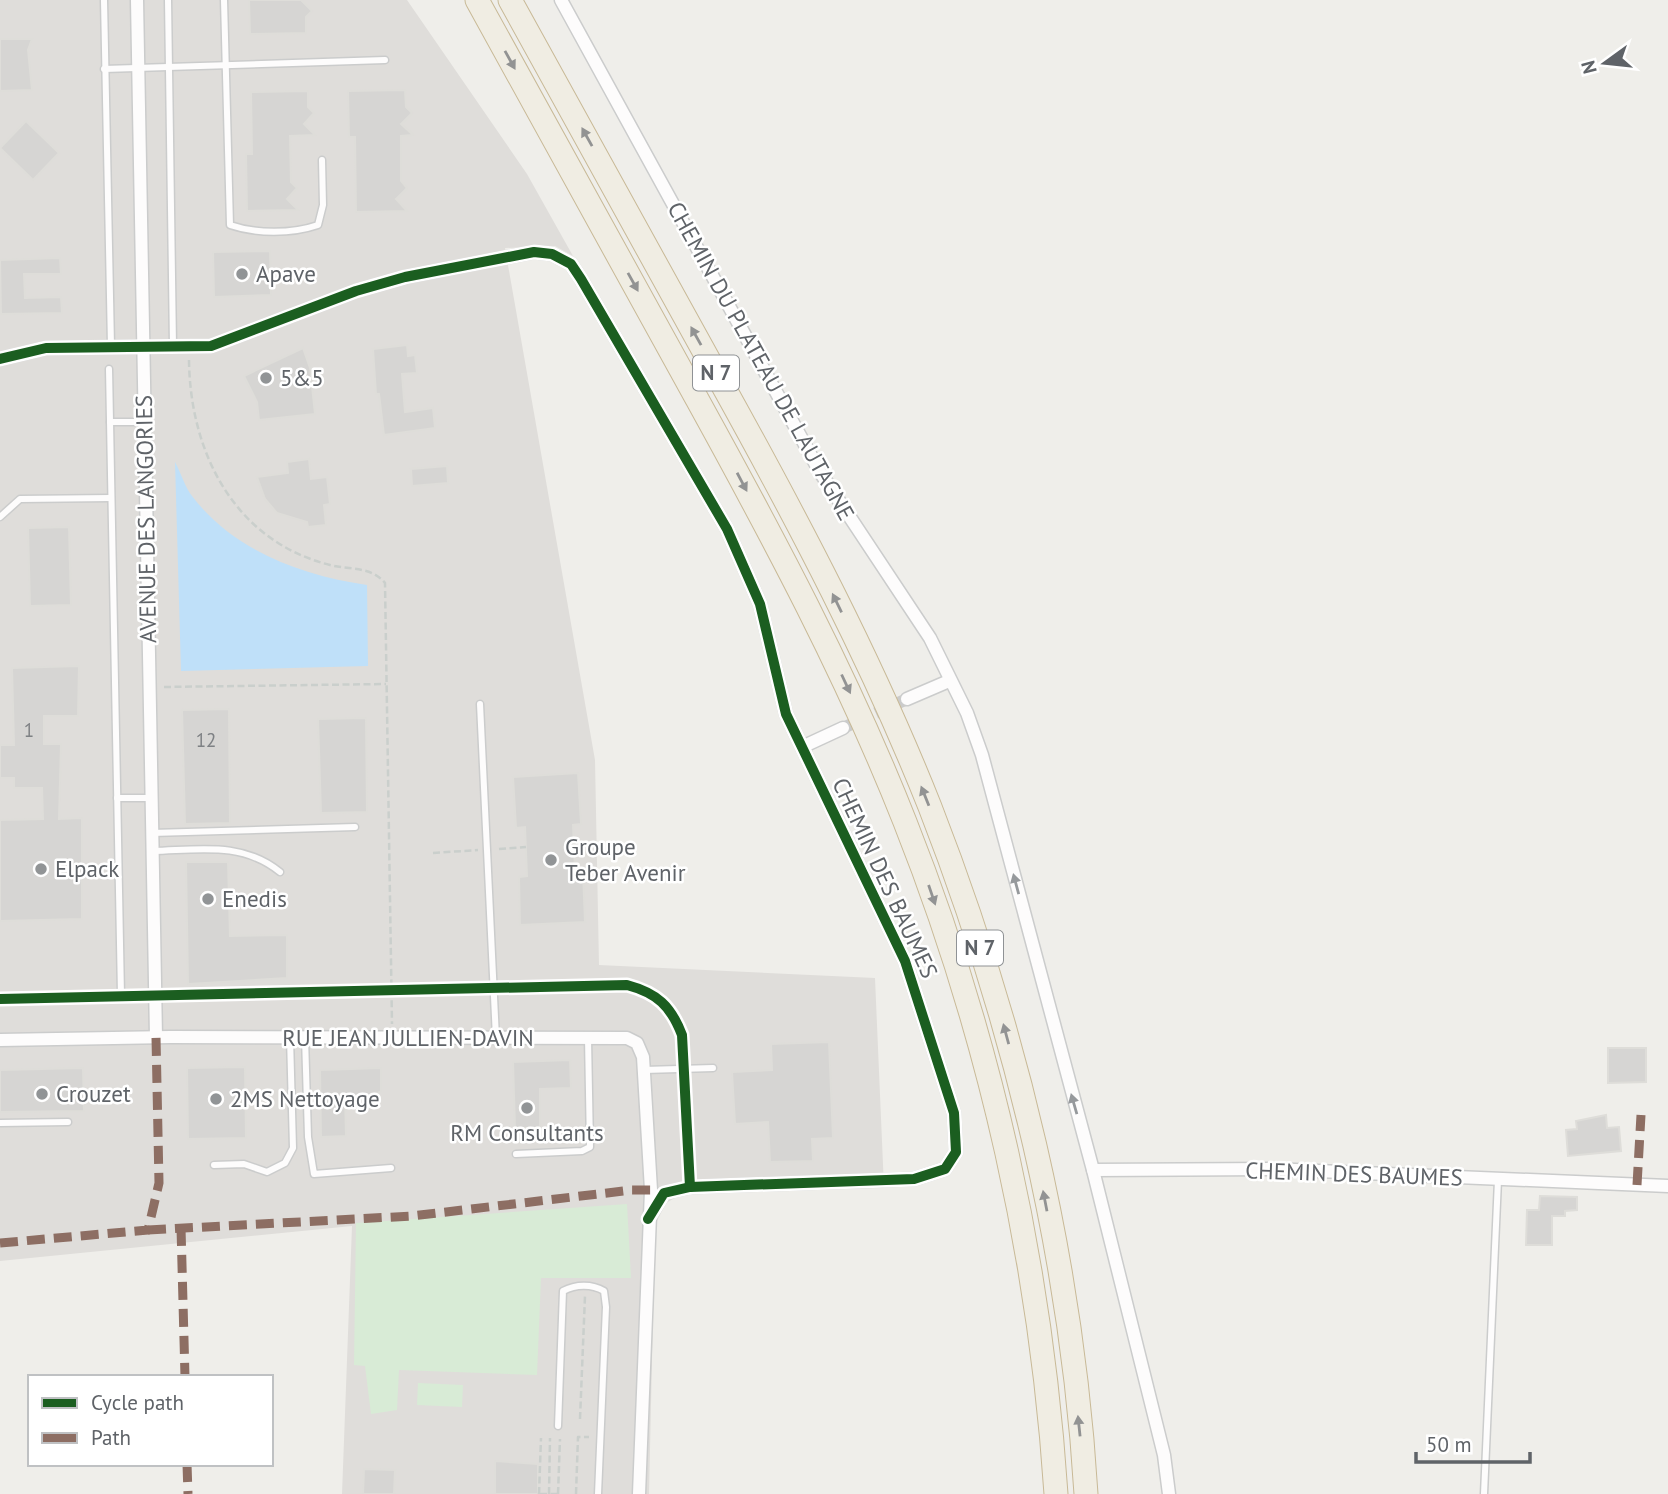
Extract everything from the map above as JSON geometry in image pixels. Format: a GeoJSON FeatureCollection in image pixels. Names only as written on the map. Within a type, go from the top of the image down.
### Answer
{"type":"FeatureCollection","features":[{"type":"Feature","properties":{"kind":"highway","name":"N 7"},"geometry":{"type":"LineString","coordinates":[[477,0],[767,527],[838,667],[906,823],[972,1016],[1015,1192],[1046,1380],[1056,1494]]}},
{"type":"Feature","properties":{"kind":"highway","name":"N 7"},"geometry":{"type":"LineString","coordinates":[[510,0],[767,465],[863,657],[929,807],[985,960],[1034,1148],[1064,1305],[1086,1494]]}},
{"type":"Feature","properties":{"kind":"street","name":"AVENUE DES LANGORIES"},"geometry":{"type":"LineString","coordinates":[[137,0],[156,1037]]}},
{"type":"Feature","properties":{"kind":"street","name":"CHEMIN DU PLATEAU DE LAUTAGNE"},"geometry":{"type":"LineString","coordinates":[[561,0],[813,460],[864,543],[930,638],[949,681]]}},
{"type":"Feature","properties":{"kind":"street"},"geometry":{"type":"LineString","coordinates":[[0,359],[46,348],[211,346],[356,291],[405,277],[534,252],[552,254],[570,264],[614,330],[727,529],[760,604],[786,714],[802,747],[843,728]]}},
{"type":"Feature","properties":{"kind":"street"},"geometry":{"type":"LineString","coordinates":[[907,699],[949,681],[967,713],[982,755],[1093,1170],[1164,1455],[1169,1494]]}},
{"type":"Feature","properties":{"kind":"street","name":"CHEMIN DES BAUMES"},"geometry":{"type":"LineString","coordinates":[[648,1219],[664,1193],[690,1188],[914,1179],[945,1169],[956,1152],[954,1113],[905,961],[802,747]]}},
{"type":"Feature","properties":{"kind":"street","name":"RUE JEAN JULLIEN-DAVIN"},"geometry":{"type":"LineString","coordinates":[[0,1040],[156,1037],[627,1038],[637,1043],[641,1049],[644,1070],[650,1191],[648,1219]]}},
{"type":"Feature","properties":{"kind":"street","name":"CHEMIN DES BAUMES"},"geometry":{"type":"LineString","coordinates":[[1093,1170],[1272,1169],[1668,1186]]}},
{"type":"Feature","properties":{"kind":"street"},"geometry":{"type":"LineString","coordinates":[[639,1494],[648,1219]]}},
{"type":"Feature","properties":{"kind":"lane"},"geometry":{"type":"LineString","coordinates":[[104,0],[111,346]]}},
{"type":"Feature","properties":{"kind":"lane"},"geometry":{"type":"LineString","coordinates":[[168,0],[173,346]]}},
{"type":"Feature","properties":{"kind":"lane"},"geometry":{"type":"LineString","coordinates":[[224,0],[230,225],[243,229],[302,231],[318,225],[323,205],[322,160]]}},
{"type":"Feature","properties":{"kind":"lane"},"geometry":{"type":"LineString","coordinates":[[104,69],[385,60]]}},
{"type":"Feature","properties":{"kind":"lane"},"geometry":{"type":"LineString","coordinates":[[109,369],[121,995]]}},
{"type":"Feature","properties":{"kind":"lane"},"geometry":{"type":"LineString","coordinates":[[110,422],[144,422]]}},
{"type":"Feature","properties":{"kind":"lane"},"geometry":{"type":"LineString","coordinates":[[0,517],[4,517],[4,512],[20,499],[111,498]]}},
{"type":"Feature","properties":{"kind":"lane"},"geometry":{"type":"LineString","coordinates":[[480,704],[496,1038]]}},
{"type":"Feature","properties":{"kind":"lane"},"geometry":{"type":"LineString","coordinates":[[117,798],[152,798]]}},
{"type":"Feature","properties":{"kind":"lane"},"geometry":{"type":"LineString","coordinates":[[152,833],[355,827]]}},
{"type":"Feature","properties":{"kind":"lane"},"geometry":{"type":"LineString","coordinates":[[153,851],[243,851],[265,860],[280,872]]}},
{"type":"Feature","properties":{"kind":"lane"},"geometry":{"type":"LineString","coordinates":[[214,1165],[244,1164],[267,1172],[285,1163],[293,1148],[290,1037]]}},
{"type":"Feature","properties":{"kind":"lane"},"geometry":{"type":"LineString","coordinates":[[305,1037],[308,1137],[314,1174],[390,1168]]}},
{"type":"Feature","properties":{"kind":"lane"},"geometry":{"type":"LineString","coordinates":[[516,1154],[582,1151],[590,1147],[588,1038]]}},
{"type":"Feature","properties":{"kind":"lane"},"geometry":{"type":"LineString","coordinates":[[644,1070],[713,1068]]}},
{"type":"Feature","properties":{"kind":"lane"},"geometry":{"type":"LineString","coordinates":[[0,1123],[68,1122]]}},
{"type":"Feature","properties":{"kind":"lane"},"geometry":{"type":"LineString","coordinates":[[1484,1494],[1498,1180]]}},
{"type":"Feature","properties":{"kind":"lane"},"geometry":{"type":"LineString","coordinates":[[558,1426],[564,1291],[572,1286],[604,1291],[598,1494]]}},
{"type":"Feature","properties":{"kind":"path"},"geometry":{"type":"LineString","coordinates":[[190,346],[190,396],[197,431],[211,468],[236,505],[265,534],[299,554],[330,565],[368,571],[379,576],[384,583],[392,1038]]}},
{"type":"Feature","properties":{"kind":"path"},"geometry":{"type":"LineString","coordinates":[[164,687],[386,684]]}},
{"type":"Feature","properties":{"kind":"path"},"geometry":{"type":"LineString","coordinates":[[374,990],[409,989]]}},
{"type":"Feature","properties":{"kind":"path"},"geometry":{"type":"LineString","coordinates":[[580,1419],[585,1286]]}},
{"type":"Feature","properties":{"kind":"path"},"geometry":{"type":"LineString","coordinates":[[576,1494],[578,1437],[600,1437]]}},
{"type":"Feature","properties":{"kind":"path"},"geometry":{"type":"LineString","coordinates":[[541,1438],[539,1494],[558,1494],[560,1439]]}},
{"type":"Feature","properties":{"kind":"path"},"geometry":{"type":"LineString","coordinates":[[549,1494],[550,1438]]}},
{"type":"Feature","properties":{"kind":"shaded area"},"geometry":{"type":"Polygon","coordinates":[[[0,0],[407,0],[527,174],[573,256],[555,246],[505,248],[595,760],[599,965],[875,978],[884,1188],[685,1192],[666,1203],[655,1225],[649,1494],[342,1494],[352,1226],[0,1261],[0,0]]]}},
{"type":"Feature","properties":{"kind":"green space"},"geometry":{"type":"Polygon","coordinates":[[[627,1204],[631,1278],[541,1278],[537,1375],[399,1370],[397,1410],[371,1414],[365,1366],[354,1365],[356,1223],[627,1204]]]}},
{"type":"Feature","properties":{"kind":"green space"},"geometry":{"type":"Polygon","coordinates":[[[418,1383],[463,1385],[462,1407],[417,1405],[418,1383]]]}},
{"type":"Feature","properties":{"kind":"water"},"geometry":{"type":"Polygon","coordinates":[[[175,462],[192,496],[228,532],[248,546],[318,575],[367,585],[368,666],[181,671],[175,462]]]}},
{"type":"Feature","properties":{"kind":"building"},"geometry":{"type":"Polygon","coordinates":[[[249,0],[301,0],[312,11],[306,17],[306,33],[250,34],[249,0]]]}},
{"type":"Feature","properties":{"kind":"building"},"geometry":{"type":"Polygon","coordinates":[[[0,39],[32,39],[28,50],[32,90],[0,91],[0,39]]]}},
{"type":"Feature","properties":{"kind":"building"},"geometry":{"type":"Polygon","coordinates":[[[405,90],[406,107],[412,113],[401,124],[413,135],[401,136],[401,181],[407,188],[396,199],[407,211],[356,212],[355,137],[349,137],[348,91],[405,90]]]}},
{"type":"Feature","properties":{"kind":"building"},"geometry":{"type":"Polygon","coordinates":[[[308,91],[308,107],[314,113],[304,124],[315,135],[290,136],[291,182],[297,188],[287,199],[298,210],[247,211],[246,154],[252,154],[251,92],[308,91]]]}},
{"type":"Feature","properties":{"kind":"building"},"geometry":{"type":"Polygon","coordinates":[[[26,121],[59,153],[33,180],[0,148],[26,121]]]}},
{"type":"Feature","properties":{"kind":"building","name":"Apave"},"geometry":{"type":"Polygon","coordinates":[[[270,251],[271,295],[214,297],[213,252],[270,251]]]}},
{"type":"Feature","properties":{"kind":"building"},"geometry":{"type":"Polygon","coordinates":[[[60,258],[61,274],[24,274],[25,298],[61,297],[62,313],[1,314],[0,260],[60,258]]]}},
{"type":"Feature","properties":{"kind":"building"},"geometry":{"type":"Polygon","coordinates":[[[407,345],[408,356],[415,355],[417,373],[402,374],[405,412],[433,408],[435,428],[384,435],[379,394],[376,394],[373,349],[407,345]]]}},
{"type":"Feature","properties":{"kind":"building"},"geometry":{"type":"Polygon","coordinates":[[[303,348],[310,368],[315,414],[259,420],[257,402],[244,376],[303,348]]]}},
{"type":"Feature","properties":{"kind":"building"},"geometry":{"type":"Polygon","coordinates":[[[309,459],[311,479],[327,477],[330,504],[324,505],[326,525],[308,527],[307,522],[277,513],[265,499],[257,477],[288,473],[287,462],[309,459]]]}},
{"type":"Feature","properties":{"kind":"building"},"geometry":{"type":"Polygon","coordinates":[[[447,466],[448,483],[412,486],[411,469],[447,466]]]}},
{"type":"Feature","properties":{"kind":"building"},"geometry":{"type":"Polygon","coordinates":[[[69,527],[71,605],[30,606],[28,528],[69,527]]]}},
{"type":"Feature","properties":{"kind":"building"},"geometry":{"type":"Polygon","coordinates":[[[79,666],[78,716],[44,716],[44,744],[61,744],[59,819],[82,818],[82,919],[0,921],[0,820],[43,819],[42,788],[14,788],[14,778],[0,778],[0,745],[14,745],[12,668],[79,666]]]}},
{"type":"Feature","properties":{"kind":"building"},"geometry":{"type":"Polygon","coordinates":[[[229,709],[230,823],[185,824],[182,710],[229,709]]]}},
{"type":"Feature","properties":{"kind":"building"},"geometry":{"type":"Polygon","coordinates":[[[366,718],[367,812],[321,813],[318,719],[366,718]]]}},
{"type":"Feature","properties":{"kind":"building","name":"Groupe Teber Avenir"},"geometry":{"type":"Polygon","coordinates":[[[578,773],[581,824],[573,825],[575,872],[583,872],[585,922],[520,925],[519,877],[527,876],[525,827],[516,828],[513,777],[578,773]]]}},
{"type":"Feature","properties":{"kind":"building","name":"Enedis"},"geometry":{"type":"Polygon","coordinates":[[[186,862],[228,862],[230,936],[287,935],[287,978],[188,984],[186,862]]]}},
{"type":"Feature","properties":{"kind":"building"},"geometry":{"type":"Polygon","coordinates":[[[829,1042],[833,1138],[812,1139],[813,1161],[770,1162],[768,1122],[735,1124],[732,1072],[772,1070],[771,1044],[829,1042]]]}},
{"type":"Feature","properties":{"kind":"building"},"geometry":{"type":"Polygon","coordinates":[[[1608,1048],[1646,1048],[1646,1082],[1608,1083],[1608,1048]]]}},
{"type":"Feature","properties":{"kind":"building","name":"RM Consultants"},"geometry":{"type":"Polygon","coordinates":[[[570,1060],[571,1088],[540,1089],[540,1128],[515,1128],[513,1062],[570,1060]]]}},
{"type":"Feature","properties":{"kind":"building","name":"2MS Nettoyage"},"geometry":{"type":"Polygon","coordinates":[[[245,1067],[246,1138],[188,1139],[187,1068],[245,1067]]]}},
{"type":"Feature","properties":{"kind":"building","name":"Crouzet"},"geometry":{"type":"Polygon","coordinates":[[[83,1068],[84,1111],[0,1112],[0,1070],[83,1068]]]}},
{"type":"Feature","properties":{"kind":"building"},"geometry":{"type":"Polygon","coordinates":[[[381,1068],[381,1091],[367,1099],[345,1096],[346,1136],[321,1137],[320,1070],[381,1068]]]}},
{"type":"Feature","properties":{"kind":"building"},"geometry":{"type":"Polygon","coordinates":[[[1606,1115],[1607,1128],[1619,1127],[1621,1151],[1568,1156],[1566,1130],[1577,1129],[1576,1121],[1606,1115]]]}},
{"type":"Feature","properties":{"kind":"building"},"geometry":{"type":"Polygon","coordinates":[[[1540,1196],[1577,1197],[1577,1210],[1565,1211],[1565,1216],[1552,1216],[1552,1245],[1526,1245],[1527,1210],[1539,1210],[1540,1196]]]}},
{"type":"Feature","properties":{"kind":"building"},"geometry":{"type":"Polygon","coordinates":[[[495,1461],[538,1464],[538,1494],[495,1494],[495,1461]]]}},
{"type":"Feature","properties":{"kind":"building"},"geometry":{"type":"Polygon","coordinates":[[[364,1469],[395,1470],[394,1494],[363,1494],[364,1469]]]}},
{"type":"Feature","properties":{"kind":"tunnel"},"geometry":{"type":"LineString","coordinates":[[843,728],[907,699]]}},
{"type":"Feature","properties":{"kind":"marked path"},"geometry":{"type":"LineString","coordinates":[[0,1243],[148,1230],[159,1183],[156,1037]]}},
{"type":"Feature","properties":{"kind":"marked path"},"geometry":{"type":"LineString","coordinates":[[1637,1185],[1641,1115]]}},
{"type":"Feature","properties":{"kind":"marked path"},"geometry":{"type":"LineString","coordinates":[[148,1230],[412,1216],[651,1190]]}},
{"type":"Feature","properties":{"kind":"marked path"},"geometry":{"type":"LineString","coordinates":[[181,1228],[185,1375]]}},
{"type":"Feature","properties":{"kind":"marked path"},"geometry":{"type":"LineString","coordinates":[[187,1466],[188,1494]]}},
{"type":"Feature","properties":{"kind":"cycle path"},"geometry":{"type":"LineString","coordinates":[[0,359],[46,348],[211,346],[356,291],[405,277],[534,252],[552,254],[571,264],[727,529],[760,604],[786,714],[905,961],[954,1113],[956,1152],[945,1169],[914,1179],[690,1187],[664,1193],[648,1219]]}},
{"type":"Feature","properties":{"kind":"cycle path"},"geometry":{"type":"LineString","coordinates":[[0,999],[627,985],[647,992],[662,1002],[673,1016],[682,1035],[690,1187]]}},
{"type":"Feature","properties":{"kind":"place","name":"Apave"},"geometry":{"type":"Point","coordinates":[242,274]}},
{"type":"Feature","properties":{"kind":"place","name":"5&5"},"geometry":{"type":"Point","coordinates":[266,378]}},
{"type":"Feature","properties":{"kind":"place","name":"Groupe Teber Avenir"},"geometry":{"type":"Point","coordinates":[551,860]}},
{"type":"Feature","properties":{"kind":"place","name":"Elpack"},"geometry":{"type":"Point","coordinates":[41,869]}},
{"type":"Feature","properties":{"kind":"place","name":"Enedis"},"geometry":{"type":"Point","coordinates":[208,899]}},
{"type":"Feature","properties":{"kind":"place","name":"Crouzet"},"geometry":{"type":"Point","coordinates":[42,1094]}},
{"type":"Feature","properties":{"kind":"place","name":"2MS Nettoyage"},"geometry":{"type":"Point","coordinates":[216,1099]}},
{"type":"Feature","properties":{"kind":"place","name":"RM Consultants"},"geometry":{"type":"Point","coordinates":[527,1108]}}]}
